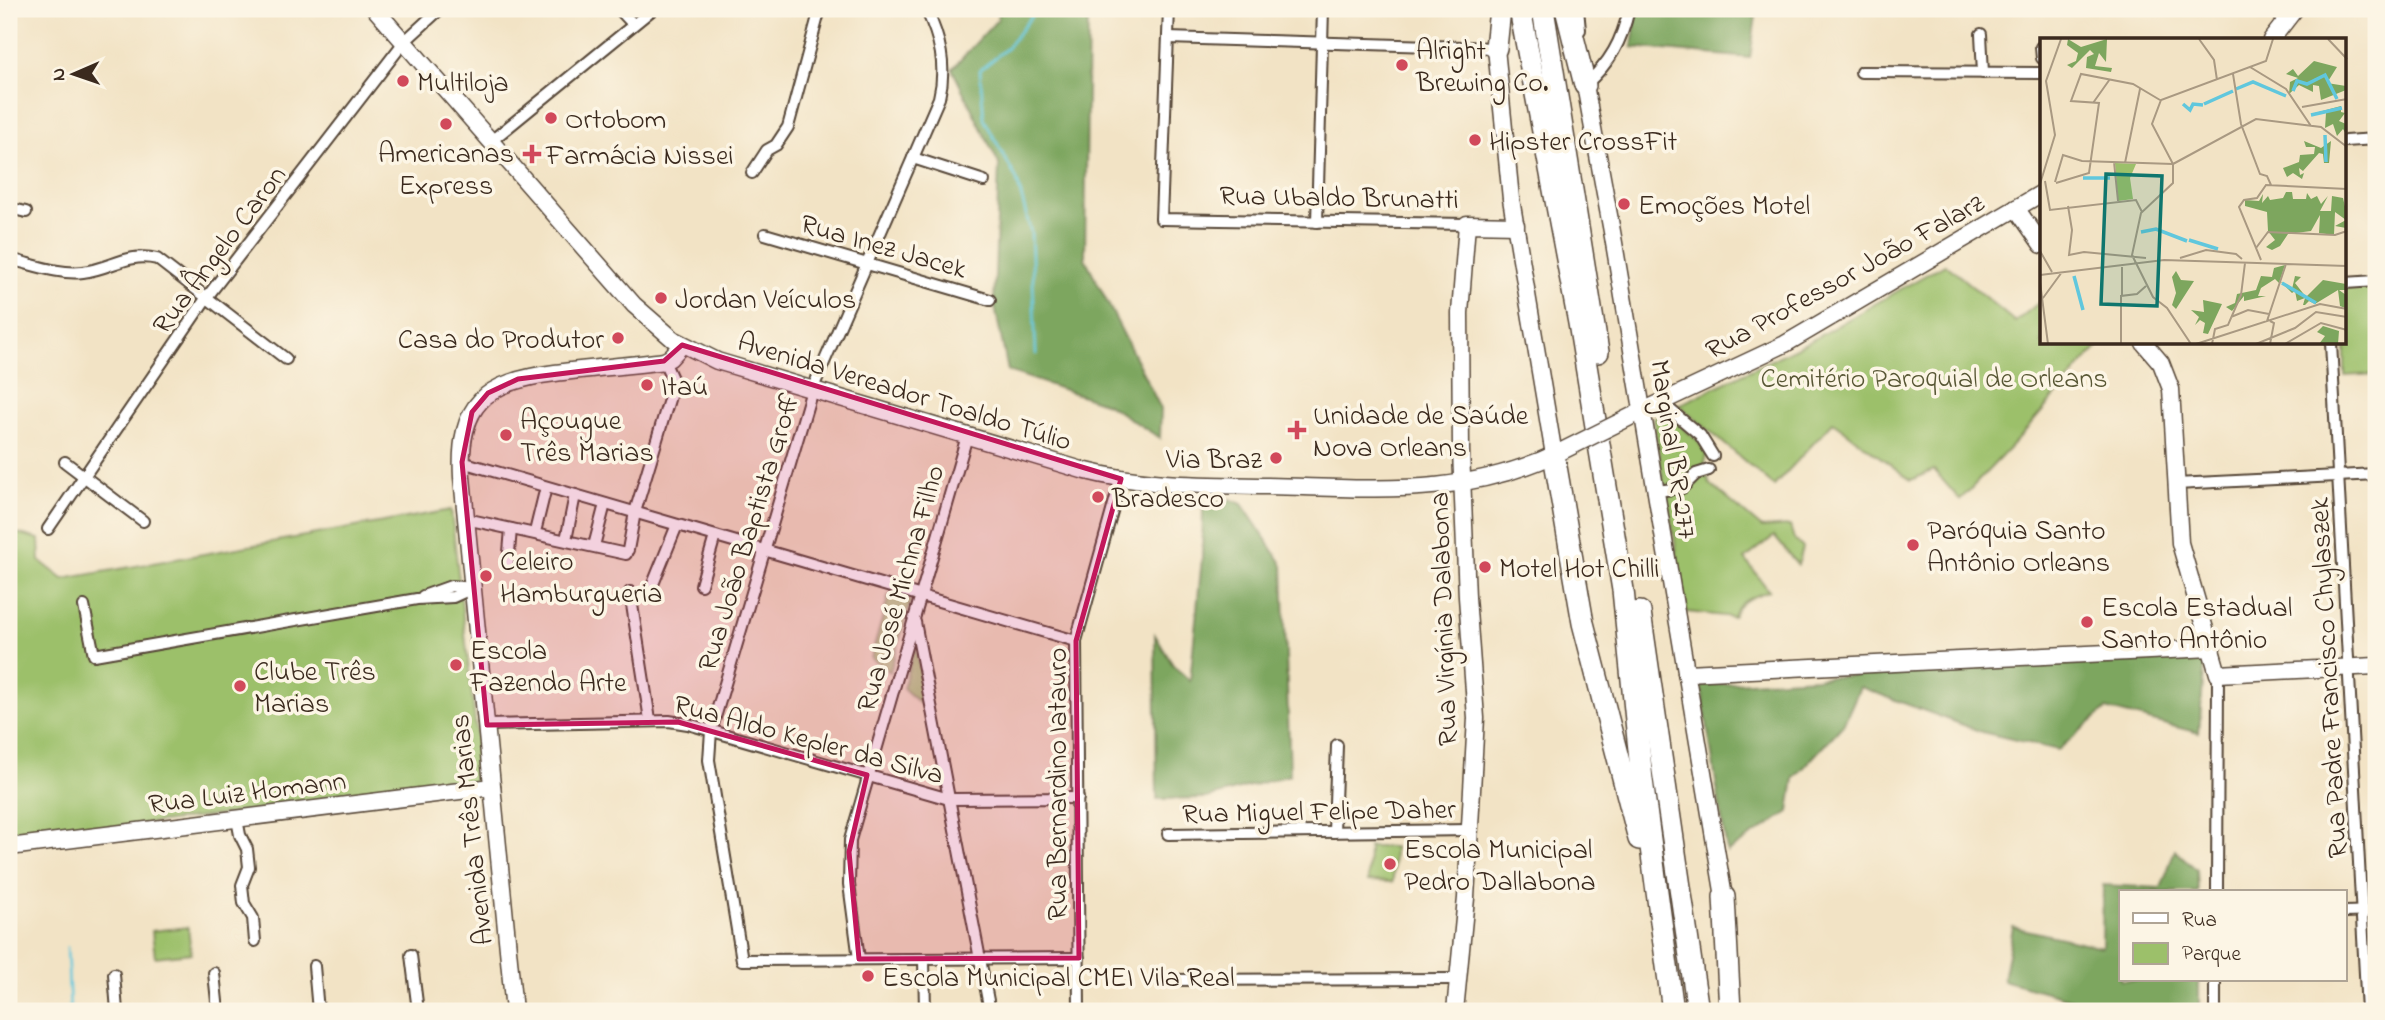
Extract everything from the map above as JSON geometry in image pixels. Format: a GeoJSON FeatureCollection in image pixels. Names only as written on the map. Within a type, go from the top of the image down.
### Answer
{"type":"FeatureCollection","features":[{"type":"Feature","properties":{"kind":"highway"},"geometry":{"type":"LineString","coordinates":[[1496,48],[1500,9]]}},
{"type":"Feature","properties":{"kind":"highway"},"geometry":{"type":"LineString","coordinates":[[1520,9],[1566,252],[1623,590],[1642,780],[1673,1011]]}},
{"type":"Feature","properties":{"kind":"highway"},"geometry":{"type":"LineString","coordinates":[[1543,9],[1636,585],[1698,1011]]}},
{"type":"Feature","properties":{"kind":"highway"},"geometry":{"type":"LineString","coordinates":[[1566,9],[1585,85]]}},
{"type":"Feature","properties":{"kind":"highway"},"geometry":{"type":"LineString","coordinates":[[1559,453],[1585,632],[1661,923]]}},
{"type":"Feature","properties":{"kind":"highway"},"geometry":{"type":"LineString","coordinates":[[1724,897],[1730,1011]]}},
{"type":"Feature","properties":{"kind":"street","name":"Avenida Vereador Toaldo Túlio"},"geometry":{"type":"LineString","coordinates":[[375,9],[634,305],[678,342],[718,361],[1082,470],[1121,479],[1157,483],[1399,489],[1462,484],[1506,473],[1559,453],[1637,413]]}},
{"type":"Feature","properties":{"kind":"street","name":"Rua Ângelo Caron"},"geometry":{"type":"LineString","coordinates":[[48,529],[207,297],[404,42],[440,9]]}},
{"type":"Feature","properties":{"kind":"street"},"geometry":{"type":"LineString","coordinates":[[619,9],[633,24]]}},
{"type":"Feature","properties":{"kind":"street"},"geometry":{"type":"LineString","coordinates":[[490,142],[653,9]]}},
{"type":"Feature","properties":{"kind":"street"},"geometry":{"type":"LineString","coordinates":[[752,173],[786,131],[820,9]]}},
{"type":"Feature","properties":{"kind":"street","name":"Rua João Baptista Groff"},"geometry":{"type":"LineString","coordinates":[[859,959],[742,960],[709,760],[711,731],[812,390],[939,98],[943,84],[942,55],[926,9]]}},
{"type":"Feature","properties":{"kind":"street"},"geometry":{"type":"LineString","coordinates":[[1168,9],[1168,38],[1496,48]]}},
{"type":"Feature","properties":{"kind":"street"},"geometry":{"type":"LineString","coordinates":[[1317,222],[1323,9]]}},
{"type":"Feature","properties":{"kind":"street"},"geometry":{"type":"LineString","coordinates":[[1492,9],[1504,141],[1516,225],[1559,453]]}},
{"type":"Feature","properties":{"kind":"street","name":"Marginal BR-277"},"geometry":{"type":"LineString","coordinates":[[1578,9],[1585,85],[1637,413],[1656,491],[1724,897]]}},
{"type":"Feature","properties":{"kind":"street"},"geometry":{"type":"LineString","coordinates":[[1585,85],[1600,72],[1617,50],[1629,9]]}},
{"type":"Feature","properties":{"kind":"street"},"geometry":{"type":"LineString","coordinates":[[2273,38],[2295,9]]}},
{"type":"Feature","properties":{"kind":"street"},"geometry":{"type":"LineString","coordinates":[[1980,34],[1983,73]]}},
{"type":"Feature","properties":{"kind":"street","name":"Rua Ubaldo Brunatti"},"geometry":{"type":"LineString","coordinates":[[1168,38],[1161,219],[1516,225]]}},
{"type":"Feature","properties":{"kind":"street"},"geometry":{"type":"LineString","coordinates":[[1861,72],[2040,72]]}},
{"type":"Feature","properties":{"kind":"street"},"geometry":{"type":"LineString","coordinates":[[2346,141],[2376,139]]}},
{"type":"Feature","properties":{"kind":"street"},"geometry":{"type":"LineString","coordinates":[[913,158],[984,181]]}},
{"type":"Feature","properties":{"kind":"street","name":"Rua Professor João Falarz"},"geometry":{"type":"LineString","coordinates":[[1637,413],[1786,344],[2040,194]]}},
{"type":"Feature","properties":{"kind":"street"},"geometry":{"type":"LineString","coordinates":[[9,208],[26,212]]}},
{"type":"Feature","properties":{"kind":"street"},"geometry":{"type":"LineString","coordinates":[[2016,208],[2040,242]]}},
{"type":"Feature","properties":{"kind":"street","name":"Rua Virgínia Dalabona"},"geometry":{"type":"LineString","coordinates":[[1455,1011],[1471,830],[1476,710],[1462,484],[1460,313],[1467,224]]}},
{"type":"Feature","properties":{"kind":"street","name":"Rua Inez Jacek"},"geometry":{"type":"LineString","coordinates":[[765,234],[990,300]]}},
{"type":"Feature","properties":{"kind":"street"},"geometry":{"type":"LineString","coordinates":[[9,259],[67,273],[86,272],[143,255],[157,259],[286,359]]}},
{"type":"Feature","properties":{"kind":"street"},"geometry":{"type":"LineString","coordinates":[[2346,282],[2376,281]]}},
{"type":"Feature","properties":{"kind":"street"},"geometry":{"type":"LineString","coordinates":[[466,519],[627,552],[635,512],[674,383],[664,360],[670,358],[678,342]]}},
{"type":"Feature","properties":{"kind":"street"},"geometry":{"type":"LineString","coordinates":[[644,363],[678,342]]}},
{"type":"Feature","properties":{"kind":"street"},"geometry":{"type":"LineString","coordinates":[[2146,345],[2161,363],[2171,389],[2180,543],[2218,674],[2217,890]]}},
{"type":"Feature","properties":{"kind":"street","name":"Rua Padre Francisco Chylaszek"},"geometry":{"type":"LineString","coordinates":[[2331,345],[2367,1011]]}},
{"type":"Feature","properties":{"kind":"street","name":"Avenida Três Marias"},"geometry":{"type":"LineString","coordinates":[[514,1011],[461,462],[464,436],[472,412],[496,387],[531,376],[664,360]]}},
{"type":"Feature","properties":{"kind":"street"},"geometry":{"type":"LineString","coordinates":[[1661,402],[1700,435],[1713,456]]}},
{"type":"Feature","properties":{"kind":"street","name":"Rua José Michna Filho"},"geometry":{"type":"LineString","coordinates":[[859,959],[849,884],[849,852],[853,826],[967,436]]}},
{"type":"Feature","properties":{"kind":"street"},"geometry":{"type":"LineString","coordinates":[[65,462],[143,521]]}},
{"type":"Feature","properties":{"kind":"street"},"geometry":{"type":"LineString","coordinates":[[461,462],[1076,641]]}},
{"type":"Feature","properties":{"kind":"street"},"geometry":{"type":"LineString","coordinates":[[1656,491],[1682,488],[1696,474],[1709,470]]}},
{"type":"Feature","properties":{"kind":"street"},"geometry":{"type":"LineString","coordinates":[[2176,484],[2376,474]]}},
{"type":"Feature","properties":{"kind":"street","name":"Rua Bernardino Iatauro"},"geometry":{"type":"LineString","coordinates":[[1079,1011],[1076,641],[1121,479]]}},
{"type":"Feature","properties":{"kind":"street"},"geometry":{"type":"LineString","coordinates":[[536,528],[546,486]]}},
{"type":"Feature","properties":{"kind":"street"},"geometry":{"type":"LineString","coordinates":[[567,535],[575,495]]}},
{"type":"Feature","properties":{"kind":"street"},"geometry":{"type":"LineString","coordinates":[[596,542],[605,504]]}},
{"type":"Feature","properties":{"kind":"street"},"geometry":{"type":"LineString","coordinates":[[653,584],[677,525]]}},
{"type":"Feature","properties":{"kind":"street"},"geometry":{"type":"LineString","coordinates":[[508,564],[511,529]]}},
{"type":"Feature","properties":{"kind":"street"},"geometry":{"type":"LineString","coordinates":[[701,585],[715,536]]}},
{"type":"Feature","properties":{"kind":"street"},"geometry":{"type":"LineString","coordinates":[[84,606],[94,655],[417,598],[451,586],[473,588]]}},
{"type":"Feature","properties":{"kind":"street"},"geometry":{"type":"LineString","coordinates":[[630,592],[650,720]]}},
{"type":"Feature","properties":{"kind":"street"},"geometry":{"type":"LineString","coordinates":[[914,618],[990,1011]]}},
{"type":"Feature","properties":{"kind":"street"},"geometry":{"type":"LineString","coordinates":[[1686,673],[2212,648]]}},
{"type":"Feature","properties":{"kind":"street"},"geometry":{"type":"LineString","coordinates":[[2218,674],[2376,666]]}},
{"type":"Feature","properties":{"kind":"street","name":"Rua Aldo Kepler da Silva"},"geometry":{"type":"LineString","coordinates":[[486,725],[650,720],[678,722],[949,799],[1078,798]]}},
{"type":"Feature","properties":{"kind":"street"},"geometry":{"type":"LineString","coordinates":[[1334,832],[1337,745]]}},
{"type":"Feature","properties":{"kind":"street","name":"Rua Luiz Homann"},"geometry":{"type":"LineString","coordinates":[[9,847],[492,787]]}},
{"type":"Feature","properties":{"kind":"street"},"geometry":{"type":"LineString","coordinates":[[237,819],[240,835],[247,849],[249,867],[242,886],[244,903],[253,918],[255,941]]}},
{"type":"Feature","properties":{"kind":"street","name":"Rua Miguel Felipe Daher"},"geometry":{"type":"LineString","coordinates":[[1168,834],[1471,830]]}},
{"type":"Feature","properties":{"kind":"street"},"geometry":{"type":"LineString","coordinates":[[2346,912],[2376,911]]}},
{"type":"Feature","properties":{"kind":"street"},"geometry":{"type":"LineString","coordinates":[[411,955],[418,1011]]}},
{"type":"Feature","properties":{"kind":"street"},"geometry":{"type":"LineString","coordinates":[[859,959],[1079,958]]}},
{"type":"Feature","properties":{"kind":"street"},"geometry":{"type":"LineString","coordinates":[[924,959],[925,1011]]}},
{"type":"Feature","properties":{"kind":"street"},"geometry":{"type":"LineString","coordinates":[[314,966],[318,1011]]}},
{"type":"Feature","properties":{"kind":"street"},"geometry":{"type":"LineString","coordinates":[[214,973],[218,1011]]}},
{"type":"Feature","properties":{"kind":"street"},"geometry":{"type":"LineString","coordinates":[[114,974],[117,1011]]}},
{"type":"Feature","properties":{"kind":"street"},"geometry":{"type":"LineString","coordinates":[[1159,980],[1458,979]]}},
{"type":"Feature","properties":{"kind":"street"},"geometry":{"type":"LineString","coordinates":[[2215,982],[2215,1011]]}},
{"type":"Feature","properties":{"kind":"highlighted area"},"geometry":{"type":"Polygon","coordinates":[[[682,345],[1121,479],[1076,641],[1079,958],[859,959],[849,852],[867,775],[678,722],[487,725],[462,462],[472,412],[488,393],[518,379],[664,361],[682,345]]]}},
{"type":"Feature","properties":{"kind":"green space"},"geometry":{"type":"Polygon","coordinates":[[[997,9],[1088,9],[1085,258],[1161,409],[1160,438],[1107,404],[1008,371],[994,302],[999,164],[952,69],[998,19],[997,9]]]}},
{"type":"Feature","properties":{"kind":"green space"},"geometry":{"type":"Polygon","coordinates":[[[1637,9],[1757,9],[1750,58],[1632,47],[1637,9]]]}},
{"type":"Feature","properties":{"kind":"green space","name":"Cemitério Paroquial de Orleans"},"geometry":{"type":"Polygon","coordinates":[[[1945,264],[2015,322],[2040,302],[2040,345],[2099,345],[2019,438],[1960,500],[1934,470],[1911,480],[1833,422],[1774,486],[1679,405],[1810,341],[1945,264]]]}},
{"type":"Feature","properties":{"kind":"green space"},"geometry":{"type":"Polygon","coordinates":[[[2376,286],[2376,374],[2345,376],[2346,288],[2376,286]]]}},
{"type":"Feature","properties":{"kind":"green space"},"geometry":{"type":"Polygon","coordinates":[[[1666,413],[1698,441],[1707,455],[1704,467],[1678,485],[1664,486],[1653,418],[1666,413]]]}},
{"type":"Feature","properties":{"kind":"green space"},"geometry":{"type":"Polygon","coordinates":[[[1708,477],[1709,483],[1762,528],[1790,526],[1794,539],[1803,548],[1798,565],[1774,536],[1745,559],[1769,591],[1743,603],[1733,617],[1687,612],[1667,496],[1687,490],[1698,478],[1708,477]]]}},
{"type":"Feature","properties":{"kind":"green space"},"geometry":{"type":"Polygon","coordinates":[[[1230,499],[1242,504],[1283,565],[1290,775],[1207,798],[1157,799],[1155,635],[1173,665],[1190,681],[1202,558],[1203,507],[1230,499]]]}},
{"type":"Feature","properties":{"kind":"green space","name":"Clube Três Marias"},"geometry":{"type":"Polygon","coordinates":[[[451,510],[482,784],[9,840],[9,531],[39,539],[40,561],[63,579],[451,510]]]}},
{"type":"Feature","properties":{"kind":"green space"},"geometry":{"type":"Polygon","coordinates":[[[889,595],[911,601],[890,672],[871,658],[889,595]]]}},
{"type":"Feature","properties":{"kind":"green space"},"geometry":{"type":"Polygon","coordinates":[[[915,646],[929,712],[903,688],[915,646]]]}},
{"type":"Feature","properties":{"kind":"green space"},"geometry":{"type":"Polygon","coordinates":[[[2205,658],[2199,733],[2106,709],[2058,750],[1982,732],[1860,687],[1843,725],[1794,778],[1789,812],[1727,852],[1701,685],[1992,667],[2205,658]]]}},
{"type":"Feature","properties":{"kind":"green space"},"geometry":{"type":"Polygon","coordinates":[[[1369,847],[1394,847],[1393,882],[1368,881],[1369,847]]]}},
{"type":"Feature","properties":{"kind":"green space"},"geometry":{"type":"Polygon","coordinates":[[[2175,850],[2197,870],[2198,890],[2119,890],[2119,982],[2199,982],[2199,1011],[2114,1011],[2003,980],[2013,927],[2102,947],[2103,885],[2161,888],[2175,850]]]}},
{"type":"Feature","properties":{"kind":"green space"},"geometry":{"type":"Polygon","coordinates":[[[188,927],[191,953],[155,957],[152,931],[188,927]]]}},
{"type":"Feature","properties":{"kind":"waterway"},"geometry":{"type":"LineString","coordinates":[[1036,354],[1031,233],[1017,180],[984,119],[980,70],[1007,48],[1037,9]]}},
{"type":"Feature","properties":{"kind":"waterway"},"geometry":{"type":"LineString","coordinates":[[67,947],[70,1011]]}},
{"type":"Feature","properties":{"kind":"place","name":"Alright Brewing Co."},"geometry":{"type":"Point","coordinates":[1402,65]}},
{"type":"Feature","properties":{"kind":"place","name":"Multiloja"},"geometry":{"type":"Point","coordinates":[403,81]}},
{"type":"Feature","properties":{"kind":"place","name":"Ortobom"},"geometry":{"type":"Point","coordinates":[551,118]}},
{"type":"Feature","properties":{"kind":"place","name":"Americanas Express"},"geometry":{"type":"Point","coordinates":[446,124]}},
{"type":"Feature","properties":{"kind":"place","name":"Hipster CrossFit"},"geometry":{"type":"Point","coordinates":[1475,140]}},
{"type":"Feature","properties":{"kind":"place","name":"Farmácia Nissei"},"geometry":{"type":"Point","coordinates":[532,154]}},
{"type":"Feature","properties":{"kind":"place","name":"Emoções Motel"},"geometry":{"type":"Point","coordinates":[1624,204]}},
{"type":"Feature","properties":{"kind":"place","name":"Jordan Veículos"},"geometry":{"type":"Point","coordinates":[661,298]}},
{"type":"Feature","properties":{"kind":"place","name":"Casa do Produtor"},"geometry":{"type":"Point","coordinates":[618,338]}},
{"type":"Feature","properties":{"kind":"place","name":"Itaú"},"geometry":{"type":"Point","coordinates":[647,385]}},
{"type":"Feature","properties":{"kind":"place","name":"Unidade de Saúde Nova Orleans"},"geometry":{"type":"Point","coordinates":[1297,430]}},
{"type":"Feature","properties":{"kind":"place","name":"Açougue Três Marias"},"geometry":{"type":"Point","coordinates":[506,435]}},
{"type":"Feature","properties":{"kind":"place","name":"Via Braz"},"geometry":{"type":"Point","coordinates":[1276,458]}},
{"type":"Feature","properties":{"kind":"place","name":"Bradesco"},"geometry":{"type":"Point","coordinates":[1098,497]}},
{"type":"Feature","properties":{"kind":"place","name":"Paróquia Santo Antônio Orleans"},"geometry":{"type":"Point","coordinates":[1913,545]}},
{"type":"Feature","properties":{"kind":"place","name":"Motel Hot Chilli"},"geometry":{"type":"Point","coordinates":[1485,567]}},
{"type":"Feature","properties":{"kind":"place","name":"Celeiro Hamburgueria"},"geometry":{"type":"Point","coordinates":[486,576]}},
{"type":"Feature","properties":{"kind":"place","name":"Escola Estadual Santo Antônio"},"geometry":{"type":"Point","coordinates":[2087,622]}},
{"type":"Feature","properties":{"kind":"place","name":"Escola Fazendo Arte"},"geometry":{"type":"Point","coordinates":[456,665]}},
{"type":"Feature","properties":{"kind":"place","name":"Clube Três Marias"},"geometry":{"type":"Point","coordinates":[240,686]}},
{"type":"Feature","properties":{"kind":"place","name":"Escola Municipal Pedro Dallabona"},"geometry":{"type":"Point","coordinates":[1390,864]}},
{"type":"Feature","properties":{"kind":"place","name":"Escola Municipal CMEI Vila Real"},"geometry":{"type":"Point","coordinates":[868,976]}}]}
